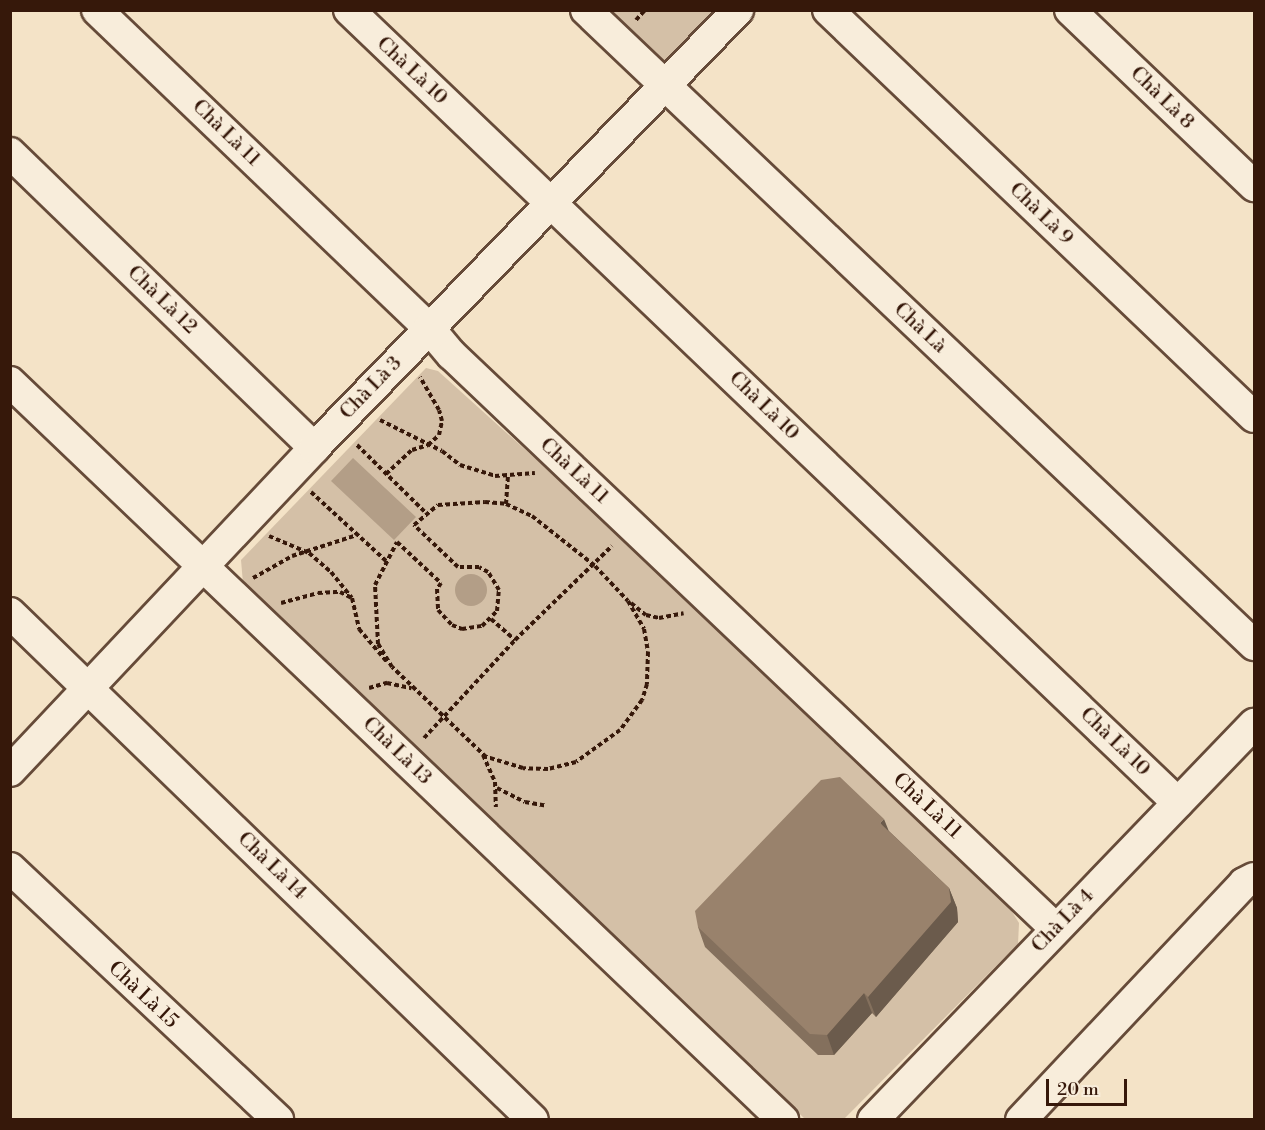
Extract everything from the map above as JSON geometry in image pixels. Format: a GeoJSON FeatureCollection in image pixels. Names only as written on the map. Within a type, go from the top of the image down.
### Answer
{"type":"FeatureCollection","features":[{"type":"Feature","properties":{"kind":"street","name":"Chà Là 11"},"geometry":{"type":"LineString","coordinates":[[97,10],[429,328],[452,356],[1056,929]]}},
{"type":"Feature","properties":{"kind":"street","name":"Chà Là 10"},"geometry":{"type":"LineString","coordinates":[[348,10],[554,203],[1178,803]]}},
{"type":"Feature","properties":{"kind":"street","name":"Chà Là"},"geometry":{"type":"LineString","coordinates":[[586,10],[1254,645]]}},
{"type":"Feature","properties":{"kind":"street","name":"Chà Là 3"},"geometry":{"type":"LineString","coordinates":[[10,771],[314,448],[429,328],[554,203],[738,10]]}},
{"type":"Feature","properties":{"kind":"street","name":"Chà Là 9"},"geometry":{"type":"LineString","coordinates":[[828,10],[1254,417]]}},
{"type":"Feature","properties":{"kind":"street","name":"Chà Là 8"},"geometry":{"type":"LineString","coordinates":[[1070,10],[1254,186]]}},
{"type":"Feature","properties":{"kind":"street","name":"Chà Là 12"},"geometry":{"type":"LineString","coordinates":[[10,153],[314,448]]}},
{"type":"Feature","properties":{"kind":"street","name":"Chà Là 13"},"geometry":{"type":"LineString","coordinates":[[10,382],[783,1119]]}},
{"type":"Feature","properties":{"kind":"street","name":"Chà Là 14"},"geometry":{"type":"LineString","coordinates":[[10,613],[533,1119]]}},
{"type":"Feature","properties":{"kind":"street","name":"Chà Là 4"},"geometry":{"type":"LineString","coordinates":[[873,1119],[1254,724]]}},
{"type":"Feature","properties":{"kind":"street","name":"Chà Là 15"},"geometry":{"type":"LineString","coordinates":[[10,868],[278,1119]]}},
{"type":"Feature","properties":{"kind":"street"},"geometry":{"type":"LineString","coordinates":[[1021,1119],[1244,883],[1254,878]]}},
{"type":"Feature","properties":{"kind":"path"},"geometry":{"type":"LineString","coordinates":[[634,22],[645,10]]}},
{"type":"Feature","properties":{"kind":"path"},"geometry":{"type":"LineString","coordinates":[[386,474],[412,450],[428,445],[439,435],[442,421],[419,375]]}},
{"type":"Feature","properties":{"kind":"path"},"geometry":{"type":"LineString","coordinates":[[377,418],[460,465],[507,476],[545,471]]}},
{"type":"Feature","properties":{"kind":"path"},"geometry":{"type":"LineString","coordinates":[[354,443],[426,513]]}},
{"type":"Feature","properties":{"kind":"path"},"geometry":{"type":"LineString","coordinates":[[506,504],[507,476]]}},
{"type":"Feature","properties":{"kind":"path"},"geometry":{"type":"LineString","coordinates":[[309,490],[386,561]]}},
{"type":"Feature","properties":{"kind":"path"},"geometry":{"type":"LineString","coordinates":[[392,667],[378,644],[374,616],[375,585],[397,542],[441,583],[437,589],[438,610],[452,625],[473,629],[491,619],[500,600],[495,580],[479,567],[458,567],[414,525],[438,505],[506,504],[532,516],[595,566],[628,601],[646,615],[659,618],[694,610]]}},
{"type":"Feature","properties":{"kind":"path"},"geometry":{"type":"LineString","coordinates":[[266,535],[309,553],[332,572],[352,598],[359,629],[392,667],[481,752],[507,766],[548,769],[576,762],[620,730],[633,714],[647,684],[648,652],[644,628],[628,601]]}},
{"type":"Feature","properties":{"kind":"path"},"geometry":{"type":"LineString","coordinates":[[243,583],[292,556],[309,553],[357,535]]}},
{"type":"Feature","properties":{"kind":"path"},"geometry":{"type":"LineString","coordinates":[[423,740],[516,640],[595,566],[614,544]]}},
{"type":"Feature","properties":{"kind":"path"},"geometry":{"type":"LineString","coordinates":[[278,604],[318,593],[340,592],[352,598]]}},
{"type":"Feature","properties":{"kind":"path"},"geometry":{"type":"LineString","coordinates":[[491,619],[516,640]]}},
{"type":"Feature","properties":{"kind":"path"},"geometry":{"type":"LineString","coordinates":[[360,694],[387,683],[415,689]]}},
{"type":"Feature","properties":{"kind":"path"},"geometry":{"type":"LineString","coordinates":[[481,752],[496,788],[496,810]]}},
{"type":"Feature","properties":{"kind":"path"},"geometry":{"type":"LineString","coordinates":[[496,788],[525,802],[547,806]]}},
{"type":"Feature","properties":{"kind":"shaded area"},"geometry":{"type":"Polygon","coordinates":[[[605,11],[723,11],[667,75],[605,11]]]}},
{"type":"Feature","properties":{"kind":"shaded area"},"geometry":{"type":"Polygon","coordinates":[[[426,368],[438,371],[621,536],[1003,897],[1019,923],[1018,944],[844,1119],[805,1119],[243,583],[241,560],[426,368]]]}},
{"type":"Feature","properties":{"kind":"shaded area"},"geometry":{"type":"Polygon","coordinates":[[[353,458],[416,517],[394,540],[331,481],[353,458]]]}},
{"type":"Feature","properties":{"kind":"shaded area"},"geometry":{"type":"Polygon","coordinates":[[[471,574],[482,579],[487,590],[482,601],[471,606],[460,601],[455,590],[460,579],[471,574]]]}},
{"type":"Feature","properties":{"kind":"building"},"geometry":{"type":"Polygon","coordinates":[[[840,777],[884,819],[880,823],[949,888],[951,902],[868,997],[864,993],[827,1035],[810,1034],[698,927],[695,911],[821,780],[840,777]]]}}]}
